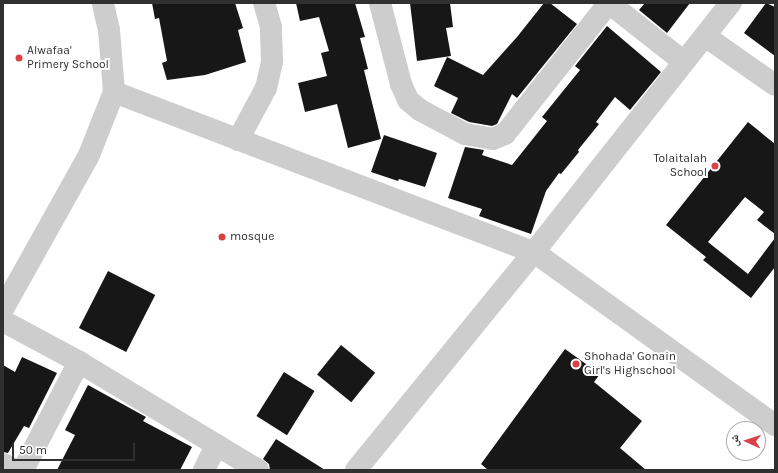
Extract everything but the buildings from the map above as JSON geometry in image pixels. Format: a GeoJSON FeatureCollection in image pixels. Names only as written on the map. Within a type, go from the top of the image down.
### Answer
{"type":"FeatureCollection","features":[{"type":"Feature","properties":{"kind":"street"},"geometry":{"type":"LineString","coordinates":[[3,309],[89,155],[114,92],[109,30],[102,3]]}},
{"type":"Feature","properties":{"kind":"street"},"geometry":{"type":"LineString","coordinates":[[238,140],[266,88],[272,61],[271,27],[264,3]]}},
{"type":"Feature","properties":{"kind":"street"},"geometry":{"type":"LineString","coordinates":[[380,3],[401,84],[408,100],[420,110],[465,134],[492,139],[505,134],[609,3],[684,62]]}},
{"type":"Feature","properties":{"kind":"street"},"geometry":{"type":"LineString","coordinates":[[356,470],[534,252],[731,3]]}},
{"type":"Feature","properties":{"kind":"street"},"geometry":{"type":"LineString","coordinates":[[705,36],[775,86]]}},
{"type":"Feature","properties":{"kind":"street"},"geometry":{"type":"LineString","coordinates":[[114,92],[534,252],[775,424]]}},
{"type":"Feature","properties":{"kind":"street"},"geometry":{"type":"LineString","coordinates":[[3,321],[79,362],[258,470]]}},
{"type":"Feature","properties":{"kind":"street"},"geometry":{"type":"LineString","coordinates":[[23,470],[79,362]]}},
{"type":"Feature","properties":{"kind":"street"},"geometry":{"type":"LineString","coordinates":[[204,470],[216,445]]}},
{"type":"Feature","properties":{"kind":"street"},"geometry":{"type":"LineString","coordinates":[[3,464],[16,470]]}},
{"type":"Feature","properties":{"kind":"place","name":"Alwafaa' Primery School"},"geometry":{"type":"Point","coordinates":[19,58]}},
{"type":"Feature","properties":{"kind":"place","name":"Tolaitalah School"},"geometry":{"type":"Point","coordinates":[715,166]}},
{"type":"Feature","properties":{"kind":"place","name":"mosque"},"geometry":{"type":"Point","coordinates":[222,237]}},
{"type":"Feature","properties":{"kind":"place","name":"Shohada' Gonain Girl's Highschool"},"geometry":{"type":"Point","coordinates":[576,364]}}]}
